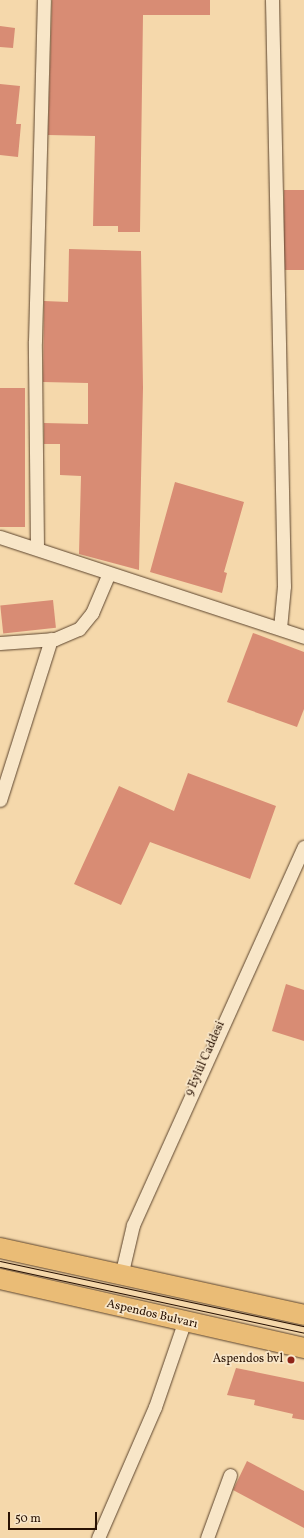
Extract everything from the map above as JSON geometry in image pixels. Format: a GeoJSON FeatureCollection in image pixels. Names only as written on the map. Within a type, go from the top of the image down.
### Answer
{"type":"FeatureCollection","features":[{"type":"Feature","properties":{"kind":"main road"},"geometry":{"type":"LineString","coordinates":[[0,1248],[120,1276],[304,1315]]}},
{"type":"Feature","properties":{"kind":"main road","name":"Aspendos Bulvarı"},"geometry":{"type":"LineString","coordinates":[[0,1279],[184,1323],[304,1348]]}},
{"type":"Feature","properties":{"kind":"street"},"geometry":{"type":"LineString","coordinates":[[37,548],[35,341],[44,0]]}},
{"type":"Feature","properties":{"kind":"street"},"geometry":{"type":"LineString","coordinates":[[272,0],[284,586],[280,628]]}},
{"type":"Feature","properties":{"kind":"street"},"geometry":{"type":"LineString","coordinates":[[0,537],[304,637]]}},
{"type":"Feature","properties":{"kind":"street"},"geometry":{"type":"LineString","coordinates":[[0,643],[50,639],[80,629],[92,613],[109,573]]}},
{"type":"Feature","properties":{"kind":"street"},"geometry":{"type":"LineString","coordinates":[[0,800],[50,639]]}},
{"type":"Feature","properties":{"kind":"street","name":"9 Eylül Caddesi"},"geometry":{"type":"LineString","coordinates":[[120,1276],[133,1225],[304,847]]}},
{"type":"Feature","properties":{"kind":"street"},"geometry":{"type":"LineString","coordinates":[[98,1538],[154,1407],[184,1323]]}},
{"type":"Feature","properties":{"kind":"street"},"geometry":{"type":"LineString","coordinates":[[207,1538],[230,1475]]}},
{"type":"Feature","properties":{"kind":"building"},"geometry":{"type":"Polygon","coordinates":[[[52,0],[210,0],[210,15],[143,15],[140,232],[118,232],[118,226],[93,226],[95,136],[48,135],[52,0]]]}},
{"type":"Feature","properties":{"kind":"building"},"geometry":{"type":"Polygon","coordinates":[[[0,26],[15,28],[13,48],[0,47],[0,26]]]}},
{"type":"Feature","properties":{"kind":"building"},"geometry":{"type":"Polygon","coordinates":[[[0,84],[20,86],[16,124],[21,124],[18,157],[0,155],[0,84]]]}},
{"type":"Feature","properties":{"kind":"building"},"geometry":{"type":"Polygon","coordinates":[[[284,190],[304,190],[304,270],[284,270],[284,190]]]}},
{"type":"Feature","properties":{"kind":"building"},"geometry":{"type":"Polygon","coordinates":[[[69,249],[141,251],[143,388],[139,570],[79,554],[81,476],[60,475],[60,444],[44,444],[44,423],[88,424],[88,383],[43,382],[44,301],[68,302],[69,249]]]}},
{"type":"Feature","properties":{"kind":"building"},"geometry":{"type":"Polygon","coordinates":[[[0,388],[25,388],[25,527],[0,527],[0,388]]]}},
{"type":"Feature","properties":{"kind":"building"},"geometry":{"type":"Polygon","coordinates":[[[175,482],[244,502],[224,572],[227,573],[222,593],[150,572],[175,482]]]}},
{"type":"Feature","properties":{"kind":"building"},"geometry":{"type":"Polygon","coordinates":[[[53,600],[56,628],[3,633],[0,606],[53,600]]]}},
{"type":"Feature","properties":{"kind":"building"},"geometry":{"type":"Polygon","coordinates":[[[253,633],[304,652],[304,709],[297,727],[227,702],[253,633]]]}},
{"type":"Feature","properties":{"kind":"building"},"geometry":{"type":"Polygon","coordinates":[[[188,773],[276,806],[250,879],[150,842],[121,905],[74,884],[119,786],[174,811],[188,773]]]}},
{"type":"Feature","properties":{"kind":"building"},"geometry":{"type":"Polygon","coordinates":[[[286,984],[304,990],[304,1041],[272,1031],[286,984]]]}},
{"type":"Feature","properties":{"kind":"building"},"geometry":{"type":"Polygon","coordinates":[[[236,1368],[304,1382],[304,1420],[292,1418],[293,1414],[254,1405],[255,1400],[227,1395],[236,1368]]]}},
{"type":"Feature","properties":{"kind":"building"},"geometry":{"type":"Polygon","coordinates":[[[247,1461],[304,1491],[304,1528],[233,1490],[247,1461]]]}},
{"type":"Feature","properties":{"kind":"tram line"},"geometry":{"type":"LineString","coordinates":[[0,1261],[304,1326]]}},
{"type":"Feature","properties":{"kind":"tram line"},"geometry":{"type":"LineString","coordinates":[[0,1267],[304,1333]]}},
{"type":"Feature","properties":{"kind":"place","name":"Aspendos bvl"},"geometry":{"type":"Point","coordinates":[291,1360]}}]}
